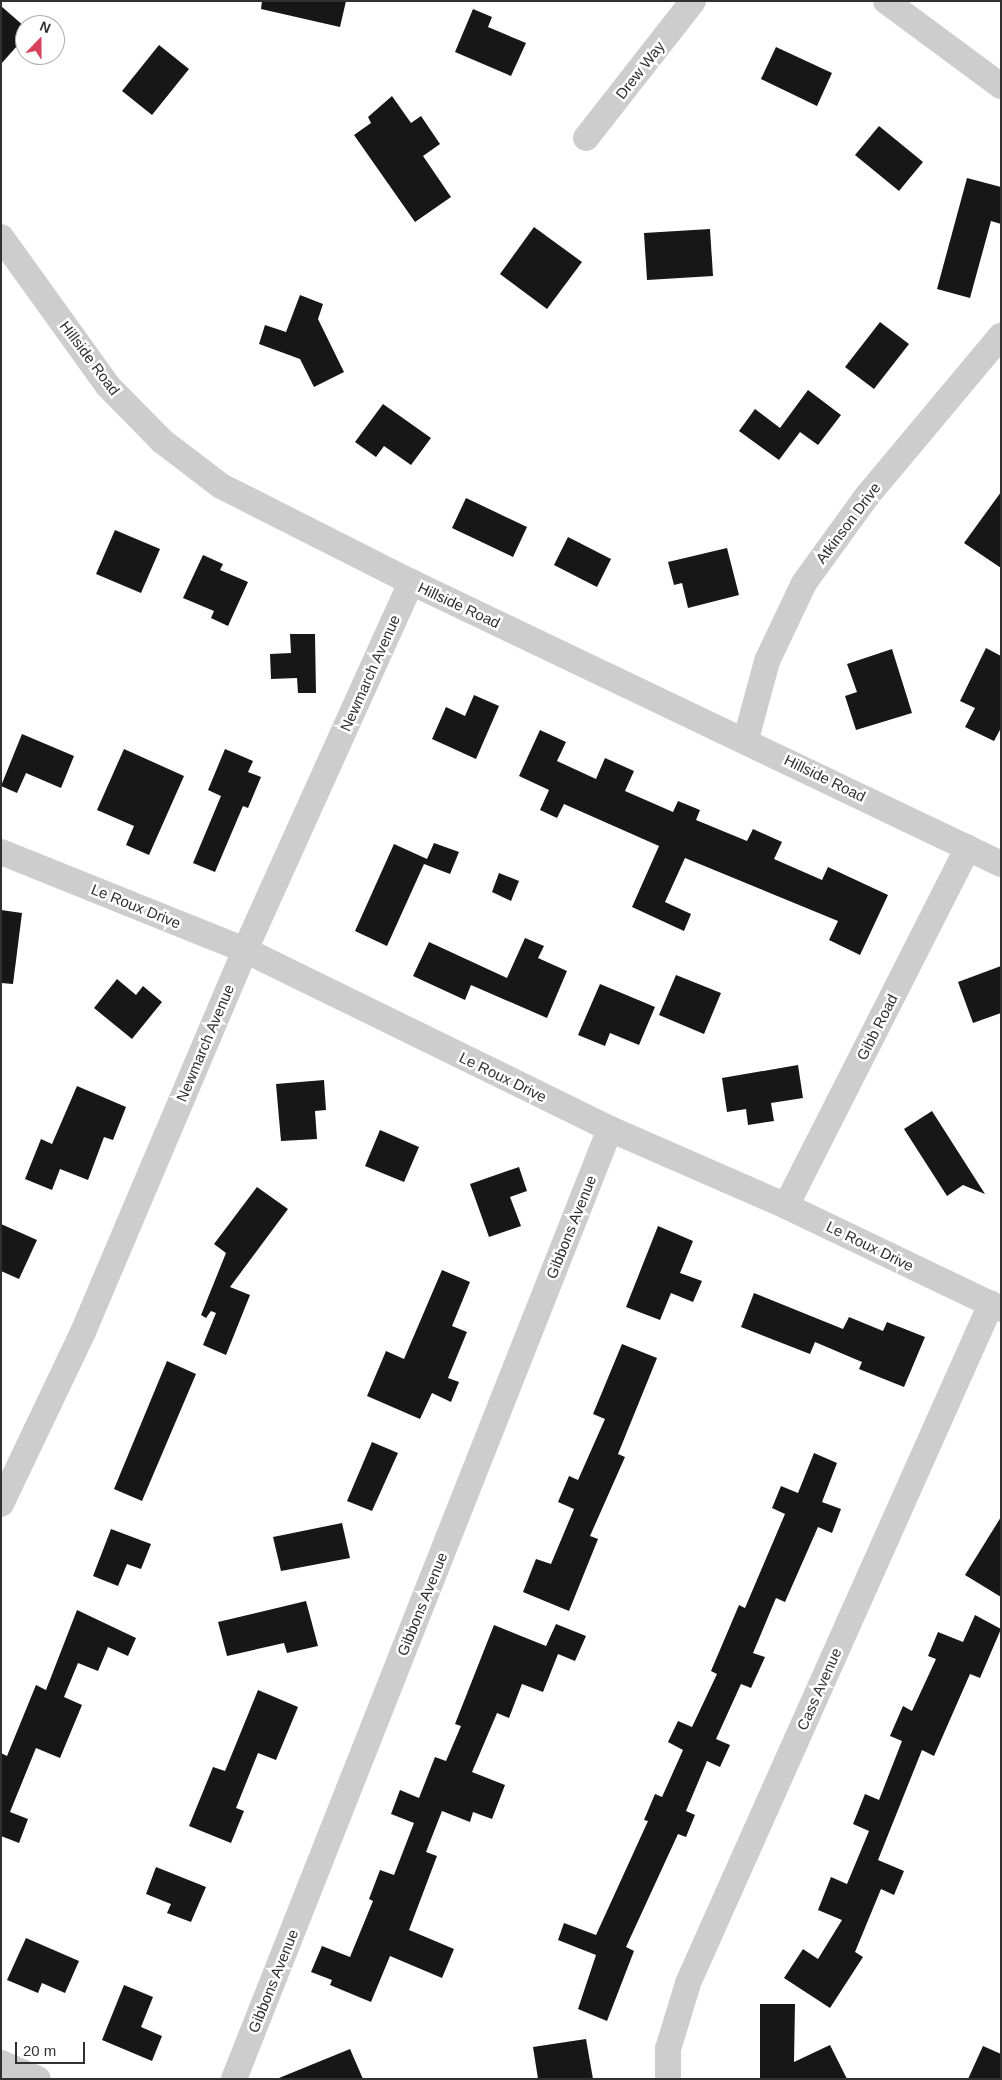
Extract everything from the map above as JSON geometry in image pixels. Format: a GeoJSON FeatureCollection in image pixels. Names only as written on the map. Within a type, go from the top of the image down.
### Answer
{"type":"FeatureCollection","features":[{"type":"Feature","properties":{"kind":"street","name":"Drew Way"},"geometry":{"type":"LineString","coordinates":[[586,138],[693,1]]}},
{"type":"Feature","properties":{"kind":"street"},"geometry":{"type":"LineString","coordinates":[[886,1],[1001,86]]}},
{"type":"Feature","properties":{"kind":"street","name":"Hillside Road"},"geometry":{"type":"LineString","coordinates":[[1,238],[108,386],[162,441],[221,486],[411,582],[746,739],[1001,864]]}},
{"type":"Feature","properties":{"kind":"street","name":"Atkinson Drive"},"geometry":{"type":"LineString","coordinates":[[746,739],[767,661],[804,583],[867,496],[1001,336]]}},
{"type":"Feature","properties":{"kind":"street","name":"Newmarch Avenue"},"geometry":{"type":"LineString","coordinates":[[3,1498],[83,1332],[245,950],[411,582]]}},
{"type":"Feature","properties":{"kind":"street","name":"Gibb Road"},"geometry":{"type":"LineString","coordinates":[[786,1206],[968,848]]}},
{"type":"Feature","properties":{"kind":"street","name":"Le Roux Drive"},"geometry":{"type":"LineString","coordinates":[[1,852],[245,950],[610,1129],[786,1206],[996,1307]]}},
{"type":"Feature","properties":{"kind":"street","name":"Gibbons Avenue"},"geometry":{"type":"LineString","coordinates":[[234,2079],[610,1129]]}},
{"type":"Feature","properties":{"kind":"street","name":"Cass Avenue"},"geometry":{"type":"LineString","coordinates":[[668,2079],[668,2049],[688,1983],[996,1307]]}},
{"type":"Feature","properties":{"kind":"street"},"geometry":{"type":"LineString","coordinates":[[1,2063],[38,2079]]}},
{"type":"Feature","properties":{"kind":"building"},"geometry":{"type":"Polygon","coordinates":[[[262,1],[346,1],[340,27],[261,9],[262,1]]]}},
{"type":"Feature","properties":{"kind":"building"},"geometry":{"type":"Polygon","coordinates":[[[1,6],[15,18],[15,48],[1,64],[1,6]]]}},
{"type":"Feature","properties":{"kind":"building"},"geometry":{"type":"Polygon","coordinates":[[[473,9],[492,17],[488,27],[526,43],[511,76],[455,52],[473,9]]]}},
{"type":"Feature","properties":{"kind":"building"},"geometry":{"type":"Polygon","coordinates":[[[159,45],[189,69],[152,115],[122,91],[159,45]]]}},
{"type":"Feature","properties":{"kind":"building"},"geometry":{"type":"Polygon","coordinates":[[[776,47],[832,73],[817,106],[761,79],[776,47]]]}},
{"type":"Feature","properties":{"kind":"building"},"geometry":{"type":"Polygon","coordinates":[[[392,96],[411,123],[421,116],[440,144],[423,156],[451,197],[415,222],[354,135],[371,123],[368,117],[392,96]]]}},
{"type":"Feature","properties":{"kind":"building"},"geometry":{"type":"Polygon","coordinates":[[[879,126],[923,162],[899,191],[855,155],[879,126]]]}},
{"type":"Feature","properties":{"kind":"building"},"geometry":{"type":"Polygon","coordinates":[[[967,178],[1001,187],[1001,224],[991,221],[970,298],[937,289],[967,178]]]}},
{"type":"Feature","properties":{"kind":"building"},"geometry":{"type":"Polygon","coordinates":[[[534,227],[582,262],[547,309],[500,274],[534,227]]]}},
{"type":"Feature","properties":{"kind":"building"},"geometry":{"type":"Polygon","coordinates":[[[710,229],[713,276],[647,280],[644,233],[710,229]]]}},
{"type":"Feature","properties":{"kind":"building"},"geometry":{"type":"Polygon","coordinates":[[[300,295],[323,304],[318,319],[344,372],[314,387],[300,359],[259,344],[265,325],[286,332],[300,295]]]}},
{"type":"Feature","properties":{"kind":"building"},"geometry":{"type":"Polygon","coordinates":[[[880,322],[909,344],[874,389],[845,367],[880,322]]]}},
{"type":"Feature","properties":{"kind":"building"},"geometry":{"type":"Polygon","coordinates":[[[808,390],[841,415],[818,445],[800,432],[779,460],[739,431],[755,409],[780,428],[808,390]]]}},
{"type":"Feature","properties":{"kind":"building"},"geometry":{"type":"Polygon","coordinates":[[[383,404],[431,438],[411,465],[384,446],[376,457],[355,442],[383,404]]]}},
{"type":"Feature","properties":{"kind":"building"},"geometry":{"type":"Polygon","coordinates":[[[1001,492],[1001,568],[964,543],[1001,492]]]}},
{"type":"Feature","properties":{"kind":"building"},"geometry":{"type":"Polygon","coordinates":[[[466,498],[527,527],[513,557],[452,528],[466,498]]]}},
{"type":"Feature","properties":{"kind":"building"},"geometry":{"type":"Polygon","coordinates":[[[115,530],[160,549],[141,593],[96,574],[115,530]]]}},
{"type":"Feature","properties":{"kind":"building"},"geometry":{"type":"Polygon","coordinates":[[[568,537],[611,559],[597,587],[554,565],[568,537]]]}},
{"type":"Feature","properties":{"kind":"building"},"geometry":{"type":"Polygon","coordinates":[[[727,548],[739,595],[688,608],[682,583],[674,585],[668,562],[727,548]]]}},
{"type":"Feature","properties":{"kind":"building"},"geometry":{"type":"Polygon","coordinates":[[[203,555],[223,564],[220,570],[248,582],[228,626],[211,618],[214,611],[183,598],[203,555]]]}},
{"type":"Feature","properties":{"kind":"building"},"geometry":{"type":"Polygon","coordinates":[[[290,634],[315,634],[316,693],[298,693],[297,678],[271,679],[270,654],[291,653],[290,634]]]}},
{"type":"Feature","properties":{"kind":"building"},"geometry":{"type":"Polygon","coordinates":[[[986,648],[1001,656],[1001,728],[994,741],[965,727],[975,708],[960,701],[986,648]]]}},
{"type":"Feature","properties":{"kind":"building"},"geometry":{"type":"Polygon","coordinates":[[[892,649],[912,713],[856,730],[845,696],[857,692],[847,664],[892,649]]]}},
{"type":"Feature","properties":{"kind":"building"},"geometry":{"type":"Polygon","coordinates":[[[474,695],[499,706],[476,759],[432,739],[446,707],[465,716],[474,695]]]}},
{"type":"Feature","properties":{"kind":"building"},"geometry":{"type":"Polygon","coordinates":[[[540,730],[566,742],[557,761],[596,779],[605,758],[634,771],[625,791],[673,812],[678,801],[700,810],[696,820],[747,841],[753,829],[782,842],[774,859],[822,880],[828,867],[888,895],[860,955],[829,940],[838,921],[685,858],[665,902],[691,914],[684,931],[632,907],[659,846],[564,804],[557,818],[540,810],[549,790],[519,776],[540,730]]]}},
{"type":"Feature","properties":{"kind":"building"},"geometry":{"type":"Polygon","coordinates":[[[22,734],[74,756],[61,788],[26,773],[17,793],[1,786],[22,734]]]}},
{"type":"Feature","properties":{"kind":"building"},"geometry":{"type":"Polygon","coordinates":[[[124,749],[184,776],[149,855],[126,845],[134,826],[97,810],[124,749]]]}},
{"type":"Feature","properties":{"kind":"building"},"geometry":{"type":"Polygon","coordinates":[[[225,749],[253,761],[248,772],[261,777],[248,808],[243,806],[215,872],[193,863],[221,796],[208,790],[225,749]]]}},
{"type":"Feature","properties":{"kind":"building"},"geometry":{"type":"Polygon","coordinates":[[[434,843],[459,852],[450,874],[424,864],[387,946],[355,931],[394,844],[427,859],[434,843]]]}},
{"type":"Feature","properties":{"kind":"building"},"geometry":{"type":"Polygon","coordinates":[[[499,873],[519,881],[511,901],[492,892],[499,873]]]}},
{"type":"Feature","properties":{"kind":"building"},"geometry":{"type":"Polygon","coordinates":[[[1,910],[22,913],[13,984],[1,983],[1,910]]]}},
{"type":"Feature","properties":{"kind":"building"},"geometry":{"type":"Polygon","coordinates":[[[525,938],[544,946],[538,958],[567,971],[547,1018],[471,985],[465,1000],[413,976],[429,942],[507,978],[525,938]]]}},
{"type":"Feature","properties":{"kind":"building"},"geometry":{"type":"Polygon","coordinates":[[[1001,966],[1001,1013],[973,1023],[958,982],[1001,966]]]}},
{"type":"Feature","properties":{"kind":"building"},"geometry":{"type":"Polygon","coordinates":[[[676,975],[721,993],[704,1034],[659,1015],[676,975]]]}},
{"type":"Feature","properties":{"kind":"building"},"geometry":{"type":"Polygon","coordinates":[[[117,979],[136,995],[143,986],[162,1002],[132,1039],[94,1008],[117,979]]]}},
{"type":"Feature","properties":{"kind":"building"},"geometry":{"type":"Polygon","coordinates":[[[600,984],[655,1007],[639,1045],[610,1033],[605,1046],[578,1035],[600,984]]]}},
{"type":"Feature","properties":{"kind":"building"},"geometry":{"type":"Polygon","coordinates":[[[798,1065],[803,1098],[771,1103],[774,1121],[748,1125],[746,1109],[727,1112],[722,1078],[798,1065]]]}},
{"type":"Feature","properties":{"kind":"building"},"geometry":{"type":"Polygon","coordinates":[[[324,1080],[326,1110],[315,1111],[317,1139],[281,1141],[276,1084],[324,1080]]]}},
{"type":"Feature","properties":{"kind":"building"},"geometry":{"type":"Polygon","coordinates":[[[77,1086],[126,1107],[113,1140],[104,1137],[88,1180],[60,1169],[52,1190],[25,1179],[41,1139],[52,1144],[77,1086]]]}},
{"type":"Feature","properties":{"kind":"building"},"geometry":{"type":"Polygon","coordinates":[[[932,1111],[985,1194],[963,1185],[947,1196],[904,1129],[932,1111]]]}},
{"type":"Feature","properties":{"kind":"building"},"geometry":{"type":"Polygon","coordinates":[[[380,1130],[419,1147],[404,1182],[365,1166],[380,1130]]]}},
{"type":"Feature","properties":{"kind":"building"},"geometry":{"type":"Polygon","coordinates":[[[519,1167],[527,1191],[510,1197],[521,1226],[489,1237],[470,1184],[519,1167]]]}},
{"type":"Feature","properties":{"kind":"building"},"geometry":{"type":"Polygon","coordinates":[[[257,1187],[288,1209],[230,1287],[250,1295],[226,1355],[203,1345],[216,1313],[211,1311],[206,1318],[201,1315],[226,1253],[214,1244],[257,1187]]]}},
{"type":"Feature","properties":{"kind":"building"},"geometry":{"type":"Polygon","coordinates":[[[1,1224],[37,1240],[19,1279],[1,1271],[1,1224]]]}},
{"type":"Feature","properties":{"kind":"building"},"geometry":{"type":"Polygon","coordinates":[[[658,1226],[693,1241],[680,1273],[702,1281],[693,1302],[671,1293],[660,1320],[626,1307],[658,1226]]]}},
{"type":"Feature","properties":{"kind":"building"},"geometry":{"type":"Polygon","coordinates":[[[442,1270],[470,1282],[452,1326],[467,1332],[448,1378],[459,1382],[451,1402],[432,1393],[420,1419],[367,1396],[386,1351],[404,1359],[442,1270]]]}},
{"type":"Feature","properties":{"kind":"building"},"geometry":{"type":"Polygon","coordinates":[[[754,1293],[843,1329],[849,1317],[883,1331],[887,1322],[925,1337],[904,1387],[859,1369],[862,1362],[815,1342],[810,1354],[741,1327],[754,1293]]]}},
{"type":"Feature","properties":{"kind":"building"},"geometry":{"type":"Polygon","coordinates":[[[622,1344],[657,1358],[618,1454],[625,1457],[590,1536],[598,1539],[569,1611],[523,1592],[536,1559],[551,1564],[574,1509],[558,1502],[569,1476],[578,1480],[605,1419],[593,1414],[622,1344]]]}},
{"type":"Feature","properties":{"kind":"building"},"geometry":{"type":"Polygon","coordinates":[[[167,1361],[196,1374],[142,1501],[114,1489],[167,1361]]]}},
{"type":"Feature","properties":{"kind":"building"},"geometry":{"type":"Polygon","coordinates":[[[372,1442],[398,1453],[372,1511],[347,1501],[372,1442]]]}},
{"type":"Feature","properties":{"kind":"building"},"geometry":{"type":"Polygon","coordinates":[[[814,1453],[837,1463],[822,1502],[841,1509],[832,1533],[818,1527],[785,1602],[776,1598],[753,1653],[765,1657],[751,1688],[741,1684],[716,1739],[730,1745],[720,1767],[707,1761],[686,1811],[695,1815],[686,1837],[678,1834],[626,1947],[634,1951],[607,2021],[578,2009],[596,1955],[558,1940],[564,1923],[596,1935],[648,1821],[644,1820],[655,1794],[662,1797],[683,1750],[668,1742],[678,1721],[692,1727],[717,1674],[711,1671],[739,1605],[745,1608],[785,1514],[772,1508],[781,1486],[798,1493],[814,1453]]]}},
{"type":"Feature","properties":{"kind":"building"},"geometry":{"type":"Polygon","coordinates":[[[1001,1517],[1001,1597],[965,1575],[1001,1517]]]}},
{"type":"Feature","properties":{"kind":"building"},"geometry":{"type":"Polygon","coordinates":[[[342,1523],[350,1558],[281,1571],[273,1537],[342,1523]]]}},
{"type":"Feature","properties":{"kind":"building"},"geometry":{"type":"Polygon","coordinates":[[[111,1529],[151,1544],[141,1569],[127,1564],[118,1586],[93,1576],[111,1529]]]}},
{"type":"Feature","properties":{"kind":"building"},"geometry":{"type":"Polygon","coordinates":[[[306,1601],[318,1646],[287,1653],[284,1643],[227,1656],[218,1622],[306,1601]]]}},
{"type":"Feature","properties":{"kind":"building"},"geometry":{"type":"Polygon","coordinates":[[[77,1610],[136,1638],[128,1656],[108,1647],[98,1671],[78,1663],[64,1697],[82,1705],[60,1758],[36,1748],[10,1812],[28,1819],[19,1843],[1,1836],[1,1753],[7,1756],[36,1685],[46,1690],[77,1610]]]}},
{"type":"Feature","properties":{"kind":"building"},"geometry":{"type":"Polygon","coordinates":[[[975,1615],[1001,1629],[980,1678],[970,1674],[934,1756],[922,1750],[878,1860],[904,1871],[894,1895],[881,1889],[855,1952],[863,1957],[830,2008],[784,1978],[803,1949],[818,1959],[842,1920],[818,1910],[831,1877],[847,1884],[869,1831],[853,1824],[865,1794],[879,1800],[902,1741],[890,1736],[903,1706],[912,1711],[936,1659],[928,1656],[938,1632],[963,1642],[975,1615]]]}},
{"type":"Feature","properties":{"kind":"building"},"geometry":{"type":"Polygon","coordinates":[[[556,1624],[586,1636],[575,1661],[558,1654],[543,1692],[522,1684],[509,1718],[497,1713],[472,1772],[505,1785],[492,1819],[473,1812],[470,1822],[442,1811],[426,1852],[437,1856],[409,1930],[454,1949],[442,1978],[390,1956],[371,2002],[330,1985],[332,1980],[311,1972],[322,1946],[350,1957],[373,1901],[369,1899],[380,1870],[394,1875],[414,1823],[391,1814],[400,1790],[419,1798],[435,1757],[446,1761],[461,1726],[455,1724],[494,1625],[546,1646],[556,1624]]]}},
{"type":"Feature","properties":{"kind":"building"},"geometry":{"type":"Polygon","coordinates":[[[258,1690],[298,1707],[276,1760],[258,1753],[236,1808],[244,1811],[231,1843],[189,1826],[213,1767],[225,1771],[258,1690]]]}},
{"type":"Feature","properties":{"kind":"building"},"geometry":{"type":"Polygon","coordinates":[[[156,1867],[206,1887],[191,1922],[167,1913],[171,1904],[146,1894],[156,1867]]]}},
{"type":"Feature","properties":{"kind":"building"},"geometry":{"type":"Polygon","coordinates":[[[26,1938],[79,1961],[65,1993],[42,1983],[38,1993],[7,1980],[26,1938]]]}},
{"type":"Feature","properties":{"kind":"building"},"geometry":{"type":"Polygon","coordinates":[[[124,1985],[153,1997],[141,2027],[162,2036],[152,2061],[102,2040],[124,1985]]]}},
{"type":"Feature","properties":{"kind":"building"},"geometry":{"type":"Polygon","coordinates":[[[760,2004],[795,2004],[794,2062],[830,2045],[847,2079],[760,2079],[760,2004]]]}},
{"type":"Feature","properties":{"kind":"building"},"geometry":{"type":"Polygon","coordinates":[[[586,2039],[593,2079],[538,2079],[533,2047],[586,2039]]]}},
{"type":"Feature","properties":{"kind":"building"},"geometry":{"type":"Polygon","coordinates":[[[983,2046],[1001,2054],[1001,2079],[968,2079],[983,2046]]]}},
{"type":"Feature","properties":{"kind":"building"},"geometry":{"type":"Polygon","coordinates":[[[350,2049],[363,2079],[279,2079],[279,2078],[350,2049]]]}}]}
